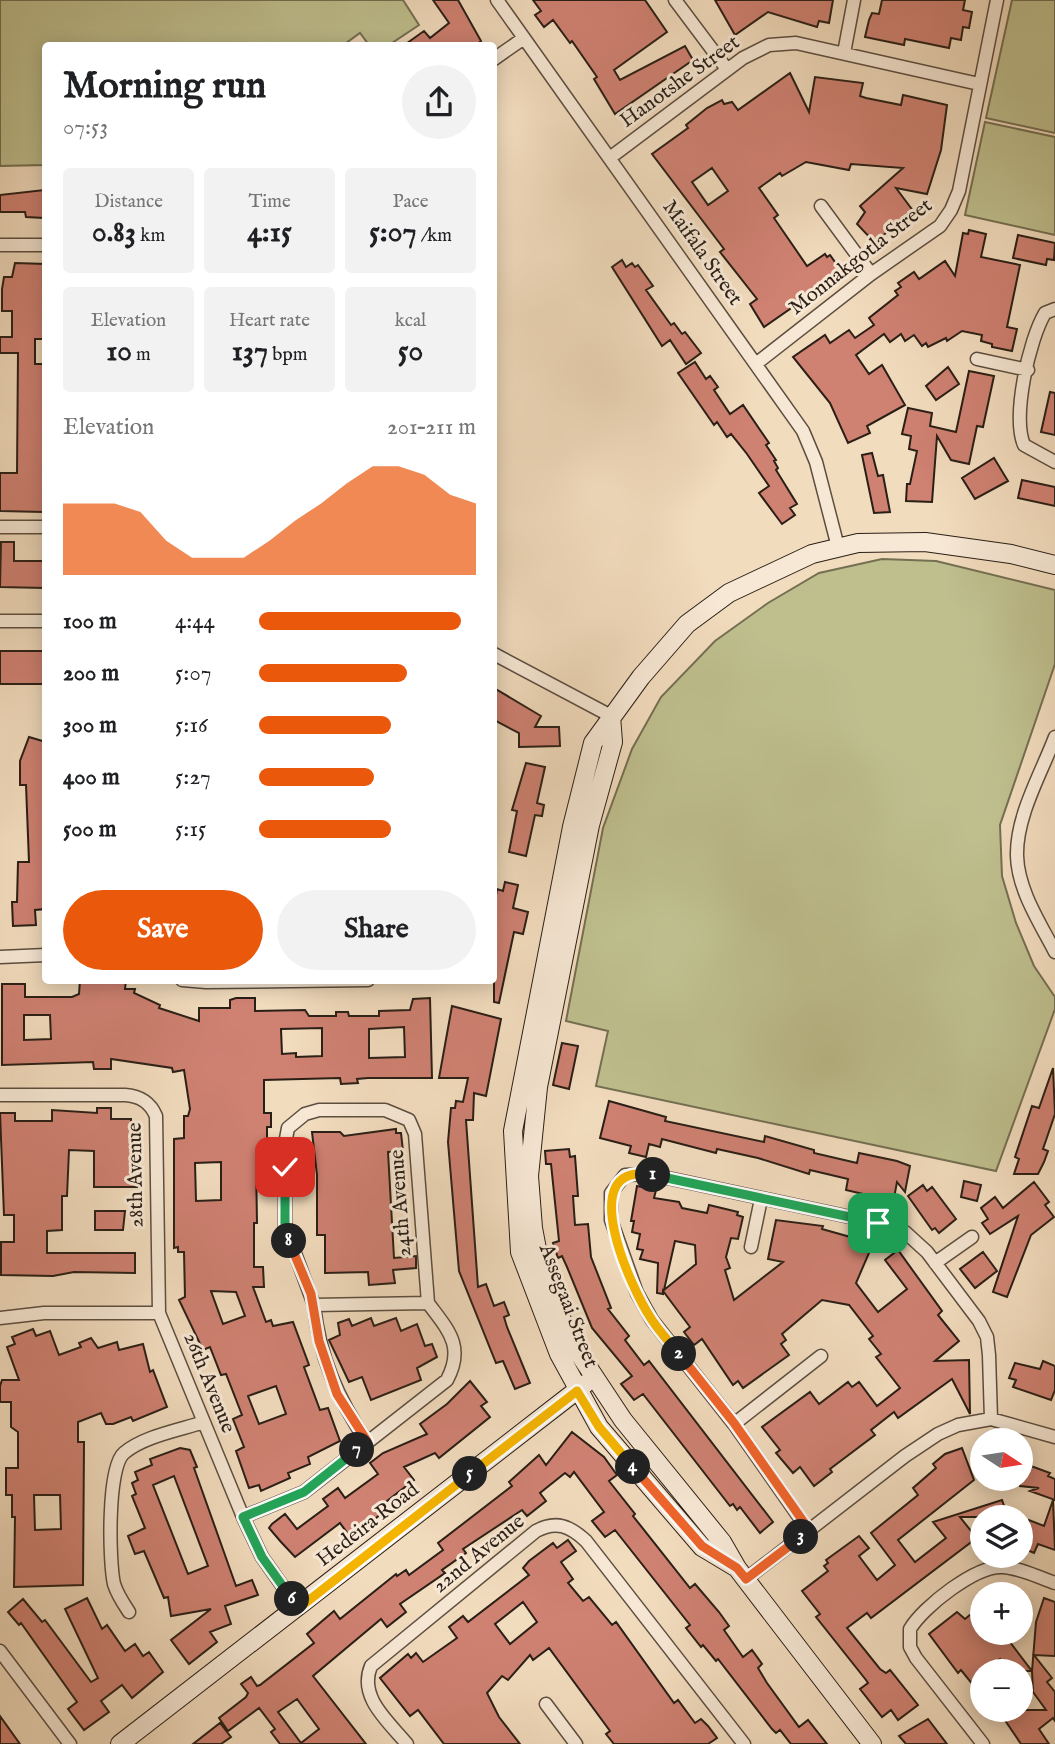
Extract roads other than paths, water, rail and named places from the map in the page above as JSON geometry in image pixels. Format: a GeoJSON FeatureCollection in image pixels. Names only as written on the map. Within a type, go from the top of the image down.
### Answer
{"type":"FeatureCollection","features":[{"type":"Feature","properties":{"kind":"street","name":"Maifala Street"},"geometry":{"type":"LineString","coordinates":[[497,0],[803,431],[816,462],[838,547]]}},
{"type":"Feature","properties":{"kind":"street"},"geometry":{"type":"LineString","coordinates":[[675,0],[726,68]]}},
{"type":"Feature","properties":{"kind":"street"},"geometry":{"type":"LineString","coordinates":[[844,53],[854,0]]}},
{"type":"Feature","properties":{"kind":"street","name":"Monnakgotla Street"},"geometry":{"type":"LineString","coordinates":[[757,363],[871,274],[940,226],[951,210],[959,191],[997,0]]}},
{"type":"Feature","properties":{"kind":"street"},"geometry":{"type":"LineString","coordinates":[[497,57],[524,38]]}},
{"type":"Feature","properties":{"kind":"street","name":"Hanotshe Street"},"geometry":{"type":"LineString","coordinates":[[611,157],[726,68],[755,51],[783,43],[844,53],[979,84]]}},
{"type":"Feature","properties":{"kind":"street"},"geometry":{"type":"LineString","coordinates":[[821,206],[871,274]]}},
{"type":"Feature","properties":{"kind":"street"},"geometry":{"type":"LineString","coordinates":[[0,245],[42,245]]}},
{"type":"Feature","properties":{"kind":"street"},"geometry":{"type":"LineString","coordinates":[[1055,309],[1045,313],[1037,326],[1019,415],[1024,445],[1055,462]]}},
{"type":"Feature","properties":{"kind":"street"},"geometry":{"type":"LineString","coordinates":[[977,359],[1028,370]]}},
{"type":"Feature","properties":{"kind":"street"},"geometry":{"type":"LineString","coordinates":[[0,527],[42,527]]}},
{"type":"Feature","properties":{"kind":"street","name":"Assegaai Street"},"geometry":{"type":"LineString","coordinates":[[742,1573],[702,1546],[661,1502],[599,1427],[559,1354],[520,1252],[513,1131],[572,827],[593,743],[611,716],[687,624],[729,593],[776,568],[838,547],[925,542],[999,552],[1055,565]]}},
{"type":"Feature","properties":{"kind":"street"},"geometry":{"type":"LineString","coordinates":[[0,621],[42,621]]}},
{"type":"Feature","properties":{"kind":"street"},"geometry":{"type":"LineString","coordinates":[[497,656],[611,716]]}},
{"type":"Feature","properties":{"kind":"street","name":"Assegaai Street"},"geometry":{"type":"LineString","coordinates":[[611,716],[613,742],[590,825],[542,1060],[533,1123],[529,1176],[533,1228],[540,1265],[570,1340],[623,1420],[722,1542],[742,1573],[872,1744]]}},
{"type":"Feature","properties":{"kind":"street"},"geometry":{"type":"LineString","coordinates":[[1055,737],[1020,829],[1017,856],[1021,880],[1055,952]]}},
{"type":"Feature","properties":{"kind":"street"},"geometry":{"type":"LineString","coordinates":[[0,957],[42,955]]}},
{"type":"Feature","properties":{"kind":"street","name":"28th Avenue"},"geometry":{"type":"LineString","coordinates":[[0,1095],[125,1095],[140,1098],[152,1108],[156,1116],[159,1313]]}},
{"type":"Feature","properties":{"kind":"street","name":"24th Avenue"},"geometry":{"type":"LineString","coordinates":[[314,1305],[285,1226],[285,1144],[292,1124],[305,1114],[319,1111],[385,1110],[404,1116],[412,1125],[415,1133],[428,1303]]}},
{"type":"Feature","properties":{"kind":"street"},"geometry":{"type":"LineString","coordinates":[[810,1531],[734,1423],[652,1320],[641,1301],[611,1220],[611,1193],[625,1175],[636,1172],[893,1226],[915,1241],[979,1321],[987,1337],[991,1419]]}},
{"type":"Feature","properties":{"kind":"street"},"geometry":{"type":"LineString","coordinates":[[751,1247],[761,1199]]}},
{"type":"Feature","properties":{"kind":"street"},"geometry":{"type":"LineString","coordinates":[[934,1263],[972,1237]]}},
{"type":"Feature","properties":{"kind":"street"},"geometry":{"type":"LineString","coordinates":[[243,1517],[304,1492],[447,1380],[453,1369],[454,1342],[428,1303],[314,1305],[319,1341],[337,1394],[367,1441]]}},
{"type":"Feature","properties":{"kind":"street","name":"26th Avenue"},"geometry":{"type":"LineString","coordinates":[[0,1315],[159,1313],[243,1517],[262,1557],[299,1608]]}},
{"type":"Feature","properties":{"kind":"street"},"geometry":{"type":"LineString","coordinates":[[734,1423],[821,1356]]}},
{"type":"Feature","properties":{"kind":"street","name":"Hedeira Road"},"geometry":{"type":"LineString","coordinates":[[120,1744],[299,1608],[595,1376]]}},
{"type":"Feature","properties":{"kind":"street"},"geometry":{"type":"LineString","coordinates":[[742,1573],[810,1531],[922,1443],[958,1425],[991,1419],[1055,1437]]}},
{"type":"Feature","properties":{"kind":"street"},"geometry":{"type":"LineString","coordinates":[[129,1612],[119,1597],[112,1574],[115,1469],[125,1452],[136,1445],[204,1422]]}},
{"type":"Feature","properties":{"kind":"street","name":"22nd Avenue"},"geometry":{"type":"LineString","coordinates":[[407,1744],[371,1699],[366,1676],[371,1666],[536,1531],[561,1525],[568,1526],[586,1541],[744,1744]]}},
{"type":"Feature","properties":{"kind":"street"},"geometry":{"type":"LineString","coordinates":[[983,1744],[915,1658],[910,1647],[910,1629],[926,1609],[989,1568],[1014,1569],[1055,1583]]}},
{"type":"Feature","properties":{"kind":"street"},"geometry":{"type":"LineString","coordinates":[[0,1651],[70,1744]]}},
{"type":"Feature","properties":{"kind":"street"},"geometry":{"type":"LineString","coordinates":[[546,1704],[576,1744]]}}]}
